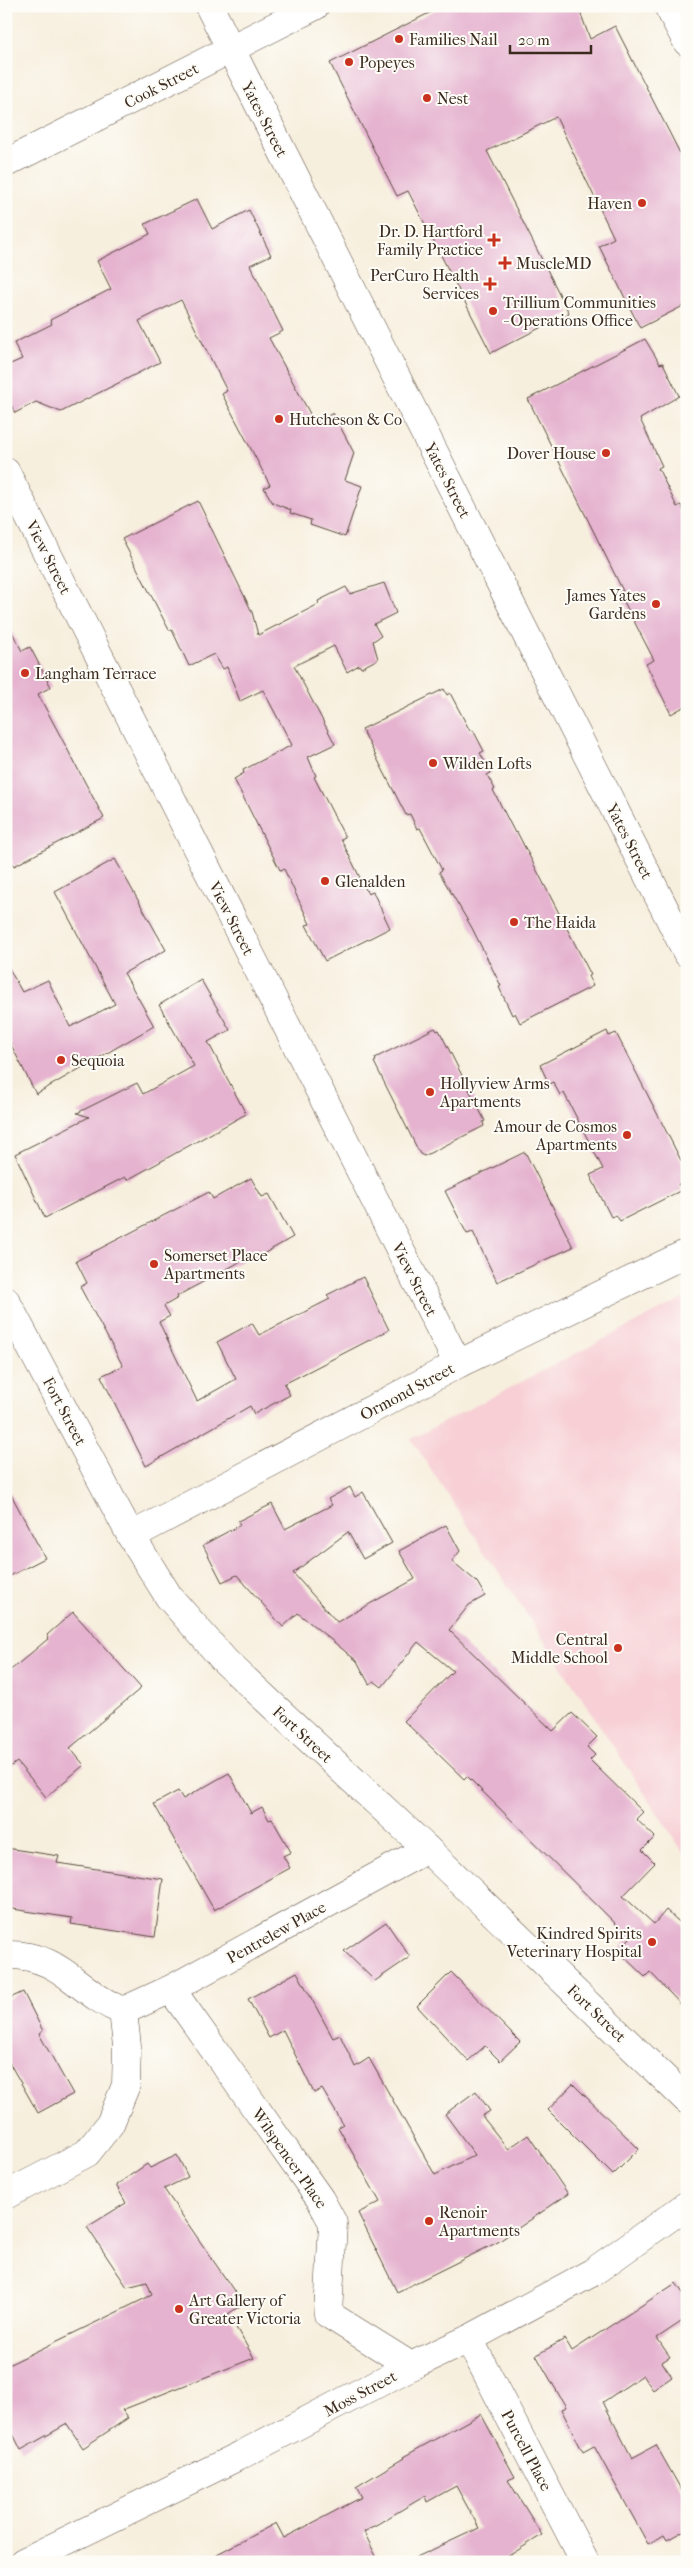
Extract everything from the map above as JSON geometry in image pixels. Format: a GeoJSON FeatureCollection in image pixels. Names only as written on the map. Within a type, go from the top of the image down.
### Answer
{"type":"FeatureCollection","features":[{"type":"Feature","properties":{"kind":"street","name":"Yates Street"},"geometry":{"type":"LineString","coordinates":[[209,6],[687,954]]}},
{"type":"Feature","properties":{"kind":"street","name":"Cook Street"},"geometry":{"type":"LineString","coordinates":[[6,163],[315,6]]}},
{"type":"Feature","properties":{"kind":"street"},"geometry":{"type":"LineString","coordinates":[[668,6],[687,42]]}},
{"type":"Feature","properties":{"kind":"street","name":"View Street"},"geometry":{"type":"LineString","coordinates":[[6,472],[458,1364]]}},
{"type":"Feature","properties":{"kind":"street","name":"Ormond Street"},"geometry":{"type":"LineString","coordinates":[[131,1536],[458,1364],[687,1253]]}},
{"type":"Feature","properties":{"kind":"street","name":"Fort Street"},"geometry":{"type":"LineString","coordinates":[[10,1318],[131,1536],[169,1597],[225,1661],[427,1849],[687,2100]]}},
{"type":"Feature","properties":{"kind":"street","name":"Pentrelew Place"},"geometry":{"type":"LineString","coordinates":[[123,2011],[171,1989],[427,1849]]}},
{"type":"Feature","properties":{"kind":"street"},"geometry":{"type":"LineString","coordinates":[[6,1955],[24,1954],[56,1965],[103,2004],[123,2011],[127,2046],[126,2085],[110,2124],[86,2153],[6,2195]]}},
{"type":"Feature","properties":{"kind":"street","name":"Wilspencer Place"},"geometry":{"type":"LineString","coordinates":[[171,1989],[320,2199],[334,2223],[328,2314],[410,2366]]}},
{"type":"Feature","properties":{"kind":"street","name":"Moss Street"},"geometry":{"type":"LineString","coordinates":[[23,2562],[241,2455],[410,2366],[469,2339],[593,2272],[687,2205]]}},
{"type":"Feature","properties":{"kind":"street","name":"Purcell Place"},"geometry":{"type":"LineString","coordinates":[[469,2339],[585,2562]]}},
{"type":"Feature","properties":{"kind":"shaded area","name":"Central Middle School"},"geometry":{"type":"Polygon","coordinates":[[[687,1296],[687,1858],[411,1439],[687,1296]]]}},
{"type":"Feature","properties":{"kind":"building"},"geometry":{"type":"Polygon","coordinates":[[[443,6],[578,6],[590,39],[615,26],[687,167],[687,304],[640,328],[599,246],[614,238],[556,117],[487,151],[569,313],[491,353],[408,191],[397,196],[330,63],[443,6]]]}},
{"type":"Feature","properties":{"kind":"building"},"geometry":{"type":"Polygon","coordinates":[[[197,199],[212,229],[249,210],[271,255],[250,265],[283,331],[269,338],[315,423],[333,413],[354,453],[345,480],[362,486],[345,537],[310,525],[311,520],[290,513],[291,510],[273,503],[264,488],[270,485],[222,394],[227,391],[181,300],[139,321],[160,362],[61,412],[36,402],[15,413],[6,395],[6,366],[22,359],[14,343],[52,324],[50,320],[111,289],[97,261],[150,234],[145,224],[197,199]]]}},
{"type":"Feature","properties":{"kind":"building","name":"Dover House"},"geometry":{"type":"Polygon","coordinates":[[[645,339],[660,364],[663,363],[679,396],[640,419],[662,466],[658,468],[677,507],[681,505],[687,516],[687,705],[671,714],[646,664],[654,660],[619,592],[623,591],[528,399],[645,339]]]}},
{"type":"Feature","properties":{"kind":"building"},"geometry":{"type":"Polygon","coordinates":[[[198,501],[252,612],[258,635],[319,604],[318,601],[346,587],[350,594],[384,583],[396,613],[374,624],[381,636],[373,641],[378,659],[361,668],[359,665],[347,672],[334,646],[294,666],[335,744],[308,757],[316,776],[314,777],[345,837],[341,839],[368,894],[373,892],[390,928],[325,961],[306,925],[310,924],[284,869],[280,870],[234,779],[244,773],[243,770],[292,745],[263,690],[240,701],[227,667],[223,669],[214,654],[189,666],[172,630],[169,630],[122,539],[198,501]]]}},
{"type":"Feature","properties":{"kind":"building"},"geometry":{"type":"Polygon","coordinates":[[[6,621],[22,651],[30,647],[51,687],[38,694],[104,818],[14,866],[6,852],[6,621]]]}},
{"type":"Feature","properties":{"kind":"building"},"geometry":{"type":"Polygon","coordinates":[[[444,689],[447,695],[450,693],[470,731],[473,730],[484,751],[480,753],[491,773],[487,775],[495,789],[493,790],[515,833],[517,832],[591,975],[588,976],[593,986],[520,1023],[515,1013],[512,1015],[499,987],[501,986],[472,928],[439,872],[442,870],[420,828],[417,829],[410,814],[406,815],[362,729],[444,689]]]}},
{"type":"Feature","properties":{"kind":"building"},"geometry":{"type":"Polygon","coordinates":[[[115,859],[166,950],[124,973],[154,1026],[36,1094],[6,1035],[6,963],[22,992],[48,980],[70,1027],[115,1004],[55,892],[115,859]]]}},
{"type":"Feature","properties":{"kind":"building"},"geometry":{"type":"Polygon","coordinates":[[[201,980],[230,1030],[208,1042],[246,1114],[127,1180],[125,1177],[45,1218],[15,1154],[89,1117],[77,1113],[137,1083],[143,1094],[194,1066],[159,1005],[201,980]]]}},
{"type":"Feature","properties":{"kind":"building","name":"Hollyview Arms Apartments"},"geometry":{"type":"Polygon","coordinates":[[[435,1028],[437,1031],[439,1030],[485,1121],[483,1122],[484,1126],[424,1156],[420,1154],[374,1062],[376,1061],[375,1058],[435,1028]]]}},
{"type":"Feature","properties":{"kind":"building","name":"Amour de Cosmos Apartments"},"geometry":{"type":"Polygon","coordinates":[[[607,1031],[609,1036],[616,1033],[687,1172],[687,1179],[678,1184],[682,1190],[620,1221],[616,1215],[611,1217],[590,1175],[603,1169],[564,1093],[560,1095],[553,1082],[549,1084],[540,1065],[607,1031]]]}},
{"type":"Feature","properties":{"kind":"building"},"geometry":{"type":"Polygon","coordinates":[[[525,1152],[573,1247],[497,1282],[473,1232],[467,1234],[445,1191],[525,1152]]]}},
{"type":"Feature","properties":{"kind":"building"},"geometry":{"type":"Polygon","coordinates":[[[251,1178],[262,1197],[269,1194],[293,1237],[251,1261],[249,1257],[177,1296],[178,1298],[164,1306],[170,1316],[159,1322],[197,1401],[236,1379],[217,1342],[252,1323],[259,1335],[330,1299],[327,1295],[363,1277],[389,1330],[284,1384],[290,1395],[254,1414],[250,1406],[146,1466],[101,1376],[123,1366],[80,1287],[87,1283],[76,1261],[209,1192],[213,1199],[251,1178]]]}},
{"type":"Feature","properties":{"kind":"building"},"geometry":{"type":"Polygon","coordinates":[[[6,1485],[45,1558],[6,1578],[6,1485]]]}},
{"type":"Feature","properties":{"kind":"building"},"geometry":{"type":"Polygon","coordinates":[[[350,1487],[355,1497],[363,1492],[392,1543],[363,1559],[348,1532],[293,1573],[337,1622],[415,1579],[399,1551],[446,1525],[460,1551],[452,1561],[477,1582],[485,1596],[469,1605],[449,1630],[553,1731],[572,1713],[597,1737],[587,1747],[595,1755],[590,1760],[643,1812],[636,1819],[655,1837],[642,1850],[655,1863],[623,1896],[654,1924],[666,1910],[687,1929],[687,2011],[650,1972],[645,1977],[618,1951],[630,1938],[467,1776],[464,1779],[404,1721],[453,1671],[418,1642],[382,1687],[374,1681],[369,1684],[357,1661],[298,1613],[283,1627],[237,1575],[222,1582],[203,1545],[240,1525],[238,1521],[272,1504],[285,1529],[332,1505],[328,1499],[350,1487]]]}},
{"type":"Feature","properties":{"kind":"building"},"geometry":{"type":"Polygon","coordinates":[[[73,1612],[141,1688],[70,1748],[84,1765],[46,1797],[17,1762],[6,1770],[6,1674],[49,1638],[47,1635],[73,1612]]]}},
{"type":"Feature","properties":{"kind":"building"},"geometry":{"type":"Polygon","coordinates":[[[229,1773],[251,1813],[262,1807],[269,1820],[272,1819],[291,1852],[283,1856],[290,1868],[214,1910],[154,1804],[178,1791],[183,1799],[229,1773]]]}},
{"type":"Feature","properties":{"kind":"building"},"geometry":{"type":"Polygon","coordinates":[[[6,1848],[59,1856],[57,1863],[163,1879],[155,1937],[71,1924],[72,1918],[6,1908],[6,1848]]]}},
{"type":"Feature","properties":{"kind":"building"},"geometry":{"type":"Polygon","coordinates":[[[386,1922],[410,1957],[375,1981],[344,1951],[386,1922]]]}},
{"type":"Feature","properties":{"kind":"building"},"geometry":{"type":"Polygon","coordinates":[[[297,1972],[333,2038],[340,2035],[355,2067],[369,2058],[435,2175],[475,2155],[445,2114],[476,2091],[490,2111],[482,2116],[508,2149],[528,2135],[568,2194],[498,2242],[397,2292],[358,2213],[380,2202],[338,2127],[343,2124],[322,2089],[314,2093],[283,2030],[269,2038],[248,1999],[297,1972]]]}},
{"type":"Feature","properties":{"kind":"building"},"geometry":{"type":"Polygon","coordinates":[[[451,1972],[520,2042],[500,2061],[485,2046],[468,2061],[417,2006],[451,1972]]]}},
{"type":"Feature","properties":{"kind":"building"},"geometry":{"type":"Polygon","coordinates":[[[23,1992],[43,2031],[39,2034],[73,2094],[38,2113],[6,2057],[6,2000],[23,1992]]]}},
{"type":"Feature","properties":{"kind":"building"},"geometry":{"type":"Polygon","coordinates":[[[573,2084],[639,2149],[613,2175],[548,2110],[573,2084]]]}},
{"type":"Feature","properties":{"kind":"building","name":"Art Gallery of Greater Victoria"},"geometry":{"type":"Polygon","coordinates":[[[177,2155],[188,2177],[164,2189],[243,2304],[228,2314],[254,2358],[122,2410],[128,2418],[83,2448],[67,2424],[21,2450],[6,2420],[6,2366],[152,2295],[147,2282],[127,2287],[87,2227],[126,2203],[116,2185],[147,2164],[150,2168],[177,2155]]]}},
{"type":"Feature","properties":{"kind":"building"},"geometry":{"type":"Polygon","coordinates":[[[676,2283],[687,2299],[687,2318],[657,2338],[670,2357],[662,2362],[672,2377],[653,2390],[643,2375],[603,2402],[632,2458],[656,2445],[687,2500],[687,2529],[667,2540],[664,2535],[648,2544],[594,2446],[583,2452],[561,2409],[566,2407],[536,2355],[565,2339],[572,2351],[676,2283]]]}},
{"type":"Feature","properties":{"kind":"building"},"geometry":{"type":"Polygon","coordinates":[[[481,2414],[515,2477],[508,2480],[542,2535],[499,2562],[406,2562],[479,2528],[456,2486],[427,2502],[425,2496],[364,2532],[379,2562],[202,2562],[276,2523],[284,2538],[362,2497],[356,2487],[403,2457],[481,2414]]]}},
{"type":"Feature","properties":{"kind":"place","name":"Families Nail"},"geometry":{"type":"Point","coordinates":[399,39]}},
{"type":"Feature","properties":{"kind":"place","name":"Popeyes"},"geometry":{"type":"Point","coordinates":[349,62]}},
{"type":"Feature","properties":{"kind":"place","name":"Nest"},"geometry":{"type":"Point","coordinates":[427,98]}},
{"type":"Feature","properties":{"kind":"place","name":"Haven"},"geometry":{"type":"Point","coordinates":[642,203]}},
{"type":"Feature","properties":{"kind":"place","name":"Dr. D. Hartford Family Practice"},"geometry":{"type":"Point","coordinates":[494,240]}},
{"type":"Feature","properties":{"kind":"place","name":"MuscleMD"},"geometry":{"type":"Point","coordinates":[505,263]}},
{"type":"Feature","properties":{"kind":"place","name":"PerCuro Health Services"},"geometry":{"type":"Point","coordinates":[490,284]}},
{"type":"Feature","properties":{"kind":"place","name":"Trillium Communities - Operations Office"},"geometry":{"type":"Point","coordinates":[493,311]}},
{"type":"Feature","properties":{"kind":"place","name":"Hutcheson & Co"},"geometry":{"type":"Point","coordinates":[279,419]}},
{"type":"Feature","properties":{"kind":"place","name":"Dover House"},"geometry":{"type":"Point","coordinates":[606,453]}},
{"type":"Feature","properties":{"kind":"place","name":"James Yates Gardens"},"geometry":{"type":"Point","coordinates":[656,604]}},
{"type":"Feature","properties":{"kind":"place","name":"Langham Terrace"},"geometry":{"type":"Point","coordinates":[25,673]}},
{"type":"Feature","properties":{"kind":"place","name":"Wilden Lofts"},"geometry":{"type":"Point","coordinates":[433,763]}},
{"type":"Feature","properties":{"kind":"place","name":"Glenalden"},"geometry":{"type":"Point","coordinates":[325,881]}},
{"type":"Feature","properties":{"kind":"place","name":"The Haida"},"geometry":{"type":"Point","coordinates":[514,922]}},
{"type":"Feature","properties":{"kind":"place","name":"Sequoia"},"geometry":{"type":"Point","coordinates":[61,1060]}},
{"type":"Feature","properties":{"kind":"place","name":"Hollyview Arms Apartments"},"geometry":{"type":"Point","coordinates":[430,1092]}},
{"type":"Feature","properties":{"kind":"place","name":"Amour de Cosmos Apartments"},"geometry":{"type":"Point","coordinates":[627,1135]}},
{"type":"Feature","properties":{"kind":"place","name":"Somerset Place Apartments"},"geometry":{"type":"Point","coordinates":[154,1264]}},
{"type":"Feature","properties":{"kind":"place","name":"Central Middle School"},"geometry":{"type":"Point","coordinates":[618,1648]}},
{"type":"Feature","properties":{"kind":"place","name":"Kindred Spirits Veterinary Hospital"},"geometry":{"type":"Point","coordinates":[652,1942]}},
{"type":"Feature","properties":{"kind":"place","name":"Renoir Apartments"},"geometry":{"type":"Point","coordinates":[429,2221]}},
{"type":"Feature","properties":{"kind":"place","name":"Art Gallery of Greater Victoria"},"geometry":{"type":"Point","coordinates":[179,2309]}}]}
